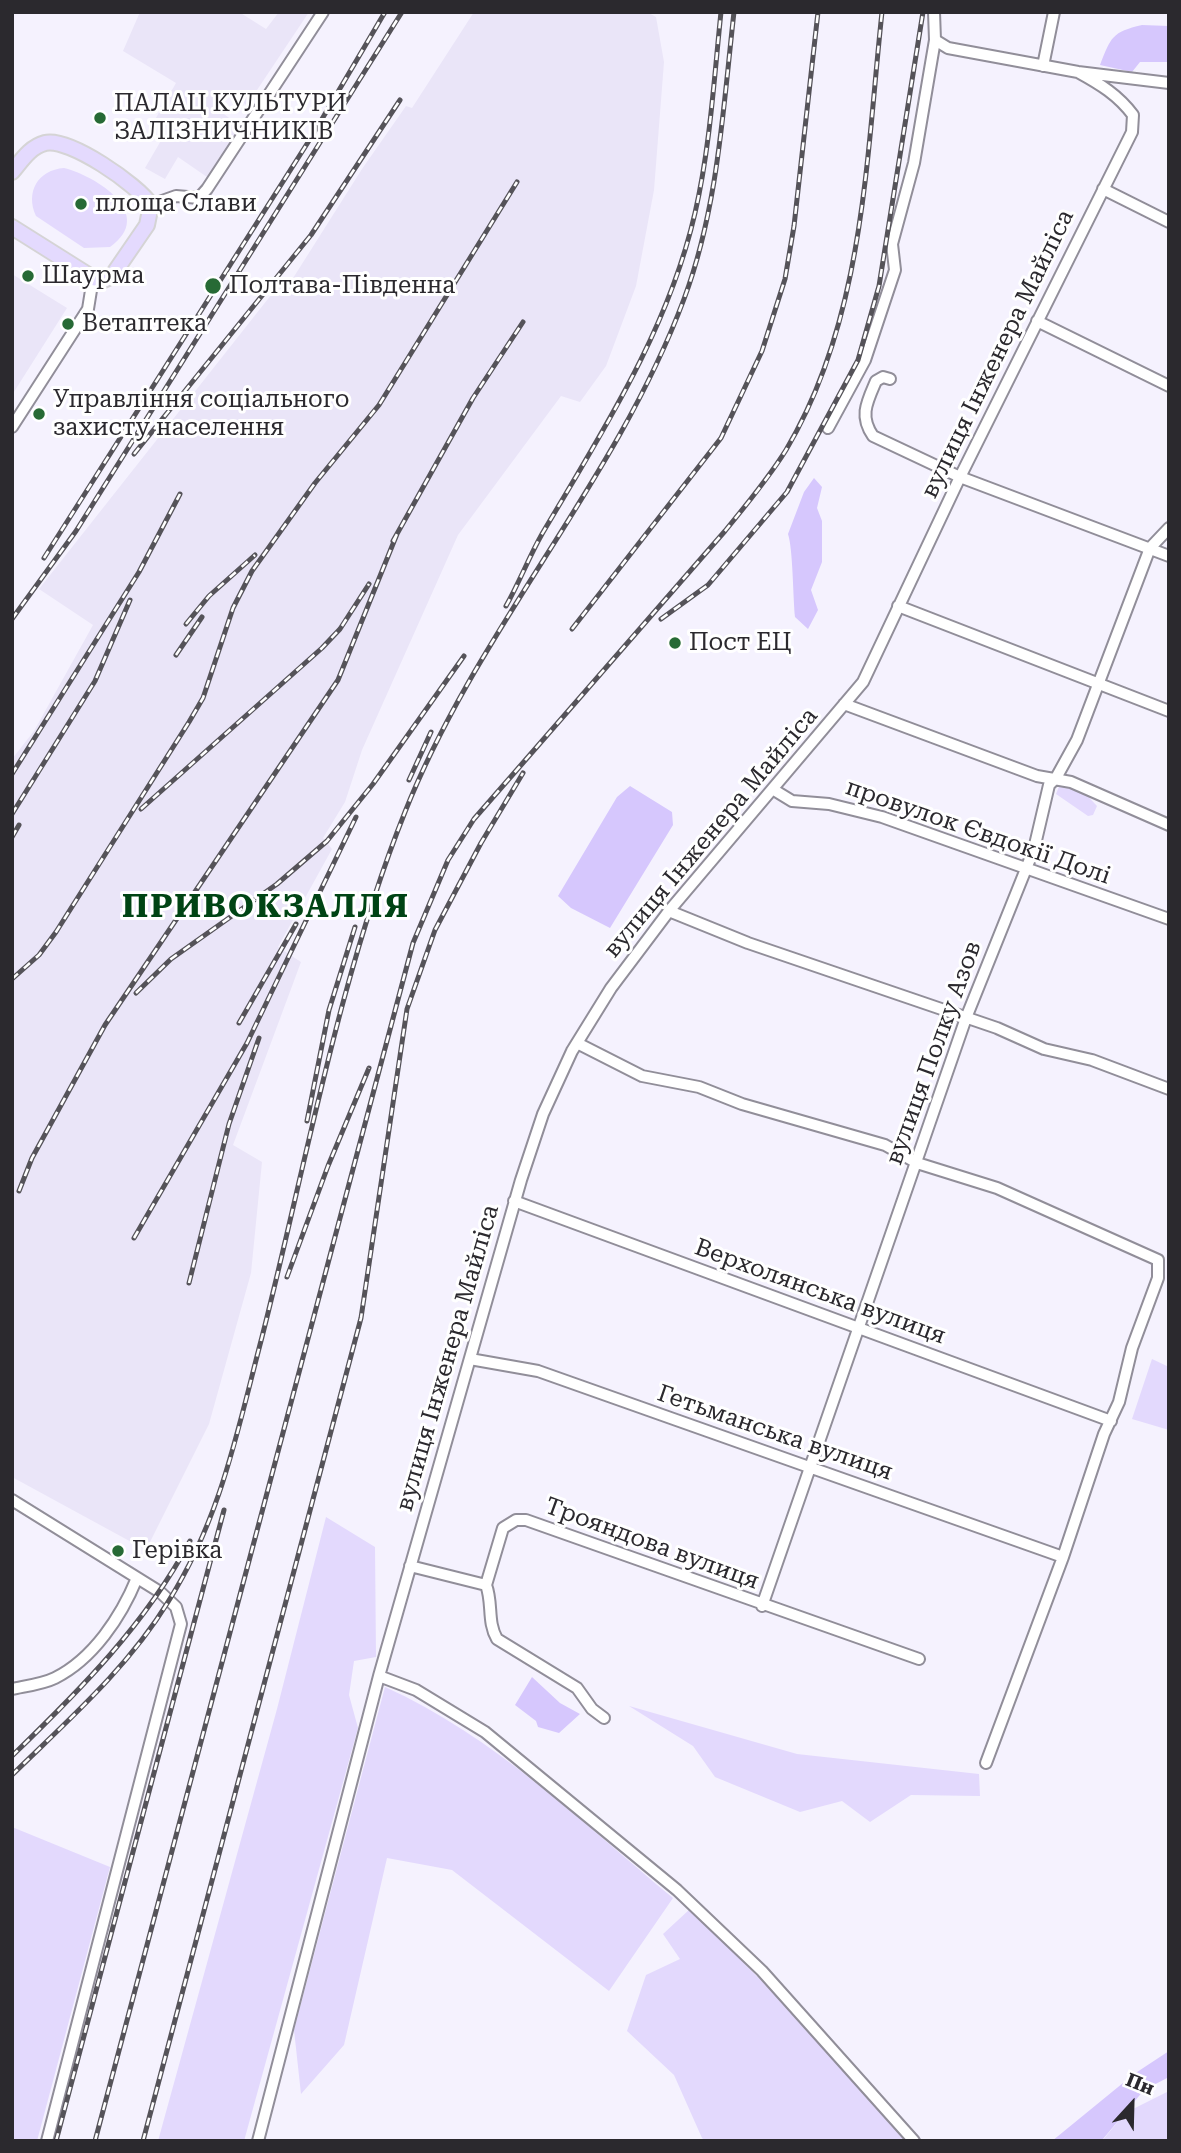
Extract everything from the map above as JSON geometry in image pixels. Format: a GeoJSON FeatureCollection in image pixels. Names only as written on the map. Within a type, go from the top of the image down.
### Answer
{"type":"FeatureCollection","features":[{"type":"Feature","properties":{"kind":"main road"},"geometry":{"type":"LineString","coordinates":[[12,172],[29,151],[44,143],[55,142],[69,146],[135,187],[151,205],[147,225],[112,276],[104,280],[93,278],[12,227]]}},
{"type":"Feature","properties":{"kind":"street"},"geometry":{"type":"LineString","coordinates":[[151,205],[176,196],[199,198],[323,12]]}},
{"type":"Feature","properties":{"kind":"street"},"geometry":{"type":"LineString","coordinates":[[828,428],[865,360],[895,270],[892,244],[914,163],[935,40],[934,12]]}},
{"type":"Feature","properties":{"kind":"street"},"geometry":{"type":"LineString","coordinates":[[1044,66],[1054,12]]}},
{"type":"Feature","properties":{"kind":"street"},"geometry":{"type":"LineString","coordinates":[[935,40],[948,48],[1044,66],[1169,83]]}},
{"type":"Feature","properties":{"kind":"street","name":"вулиця Інженера Майліса"},"geometry":{"type":"LineString","coordinates":[[258,2141],[379,1676],[514,1201],[543,1114],[577,1043],[611,988],[669,911],[863,682],[960,477],[1132,132],[1133,114],[1106,87],[1078,72]]}},
{"type":"Feature","properties":{"kind":"street"},"geometry":{"type":"LineString","coordinates":[[1103,188],[1169,222]]}},
{"type":"Feature","properties":{"kind":"street"},"geometry":{"type":"LineString","coordinates":[[12,427],[88,309],[93,278]]}},
{"type":"Feature","properties":{"kind":"street"},"geometry":{"type":"LineString","coordinates":[[1037,321],[1169,386]]}},
{"type":"Feature","properties":{"kind":"street"},"geometry":{"type":"LineString","coordinates":[[890,379],[883,377],[876,381],[863,414],[873,436],[960,477],[1169,556]]}},
{"type":"Feature","properties":{"kind":"street","name":"вулиця Полку Азов"},"geometry":{"type":"LineString","coordinates":[[762,1606],[966,1018],[1034,849],[1049,785],[1056,778],[1077,740],[1150,548],[1169,528]]}},
{"type":"Feature","properties":{"kind":"street"},"geometry":{"type":"LineString","coordinates":[[898,606],[1169,711]]}},
{"type":"Feature","properties":{"kind":"street"},"geometry":{"type":"LineString","coordinates":[[844,704],[1037,776],[1056,778],[1169,825]]}},
{"type":"Feature","properties":{"kind":"street","name":"провулок Євдокії Долі"},"geometry":{"type":"LineString","coordinates":[[774,790],[792,801],[829,804],[882,817],[1169,919]]}},
{"type":"Feature","properties":{"kind":"street"},"geometry":{"type":"LineString","coordinates":[[669,911],[748,943],[998,1028],[1059,1054],[1092,1060],[1169,1089]]}},
{"type":"Feature","properties":{"kind":"street"},"geometry":{"type":"LineString","coordinates":[[577,1043],[642,1076],[699,1087],[742,1104],[885,1145],[917,1163],[997,1188],[1158,1260],[1158,1279],[1132,1348],[1111,1421],[986,1763]]}},
{"type":"Feature","properties":{"kind":"street","name":"Верхолянська вулиця"},"geometry":{"type":"LineString","coordinates":[[514,1201],[1111,1421]]}},
{"type":"Feature","properties":{"kind":"street","name":"Гетьманська вулиця"},"geometry":{"type":"LineString","coordinates":[[470,1359],[538,1371],[1063,1557]]}},
{"type":"Feature","properties":{"kind":"street"},"geometry":{"type":"LineString","coordinates":[[12,1500],[160,1592],[176,1607],[181,1624],[47,2141]]}},
{"type":"Feature","properties":{"kind":"street","name":"Трояндова вулиця"},"geometry":{"type":"LineString","coordinates":[[486,1585],[503,1528],[516,1520],[526,1520],[762,1606],[919,1659]]}},
{"type":"Feature","properties":{"kind":"street"},"geometry":{"type":"LineString","coordinates":[[410,1566],[486,1585],[491,1598],[492,1630],[497,1639],[577,1688],[592,1709],[604,1718]]}},
{"type":"Feature","properties":{"kind":"street"},"geometry":{"type":"LineString","coordinates":[[12,1689],[53,1679],[82,1661],[126,1605],[136,1578]]}},
{"type":"Feature","properties":{"kind":"street"},"geometry":{"type":"LineString","coordinates":[[379,1676],[416,1689],[485,1732],[677,1890],[762,1972],[914,2141]]}},
{"type":"Feature","properties":{"kind":"shaded area"},"geometry":{"type":"Polygon","coordinates":[[[140,12],[239,12],[266,29],[279,12],[309,12],[247,105],[226,93],[215,107],[242,128],[207,177],[178,157],[165,179],[145,168],[166,132],[153,123],[176,83],[123,51],[140,12]]]}},
{"type":"Feature","properties":{"kind":"shaded area"},"geometry":{"type":"Polygon","coordinates":[[[474,12],[647,12],[656,17],[664,62],[654,190],[636,286],[606,366],[580,402],[561,396],[458,535],[362,750],[345,802],[323,838],[332,849],[278,947],[301,962],[233,1145],[262,1162],[251,1273],[209,1424],[146,1550],[12,1477],[12,759],[34,731],[93,625],[39,589],[275,290],[283,294],[362,169],[406,106],[412,108],[474,12]]]}},
{"type":"Feature","properties":{"kind":"shaded area"},"geometry":{"type":"Polygon","coordinates":[[[1142,25],[1169,26],[1169,62],[1140,62],[1132,72],[1100,65],[1110,42],[1118,33],[1142,25]]]}},
{"type":"Feature","properties":{"kind":"shaded area"},"geometry":{"type":"Polygon","coordinates":[[[64,168],[77,172],[105,188],[117,198],[125,210],[127,222],[123,234],[110,247],[84,248],[36,216],[32,199],[36,184],[47,173],[64,168]]]}},
{"type":"Feature","properties":{"kind":"shaded area"},"geometry":{"type":"Polygon","coordinates":[[[12,274],[67,308],[12,395],[12,274]]]}},
{"type":"Feature","properties":{"kind":"shaded area"},"geometry":{"type":"Polygon","coordinates":[[[814,478],[822,487],[817,508],[822,521],[822,562],[811,590],[818,610],[808,629],[795,617],[788,534],[804,492],[814,478]]]}},
{"type":"Feature","properties":{"kind":"shaded area"},"geometry":{"type":"Polygon","coordinates":[[[1060,784],[1082,790],[1097,806],[1093,815],[1088,816],[1056,794],[1060,784]]]}},
{"type":"Feature","properties":{"kind":"shaded area"},"geometry":{"type":"Polygon","coordinates":[[[630,786],[672,812],[673,825],[610,928],[571,908],[558,896],[617,797],[630,786]]]}},
{"type":"Feature","properties":{"kind":"shaded area"},"geometry":{"type":"Polygon","coordinates":[[[1152,1359],[1169,1367],[1169,1430],[1132,1419],[1152,1359]]]}},
{"type":"Feature","properties":{"kind":"shaded area"},"geometry":{"type":"Polygon","coordinates":[[[326,1517],[375,1547],[376,1657],[354,1661],[349,1695],[358,1728],[244,2141],[158,2141],[277,1709],[326,1517]]]}},
{"type":"Feature","properties":{"kind":"shaded area"},"geometry":{"type":"Polygon","coordinates":[[[532,1677],[560,1703],[580,1714],[559,1733],[538,1727],[536,1721],[515,1705],[532,1677]]]}},
{"type":"Feature","properties":{"kind":"shaded area"},"geometry":{"type":"Polygon","coordinates":[[[385,1687],[425,1707],[500,1755],[673,1898],[609,1991],[452,1870],[387,1858],[344,2045],[301,2094],[294,2030],[385,1687]]]}},
{"type":"Feature","properties":{"kind":"shaded area"},"geometry":{"type":"Polygon","coordinates":[[[629,1706],[797,1754],[979,1774],[980,1796],[911,1795],[870,1822],[842,1801],[800,1812],[715,1777],[693,1746],[629,1706]]]}},
{"type":"Feature","properties":{"kind":"shaded area"},"geometry":{"type":"Polygon","coordinates":[[[12,1827],[110,1867],[37,2141],[12,2141],[12,1827]]]}},
{"type":"Feature","properties":{"kind":"shaded area"},"geometry":{"type":"Polygon","coordinates":[[[690,1909],[849,2069],[908,2141],[705,2141],[702,2138],[674,2075],[627,2031],[646,1975],[680,1959],[663,1934],[690,1909]]]}},
{"type":"Feature","properties":{"kind":"shaded area"},"geometry":{"type":"Polygon","coordinates":[[[1169,2051],[1169,2077],[1144,2090],[1103,2139],[1052,2141],[1134,2074],[1169,2051]]]}},
{"type":"Feature","properties":{"kind":"shaded area"},"geometry":{"type":"Polygon","coordinates":[[[1169,2091],[1169,2141],[1102,2141],[1125,2113],[1169,2091]]]}},
{"type":"Feature","properties":{"kind":"railway"},"geometry":{"type":"LineString","coordinates":[[44,558],[312,136],[385,12]]}},
{"type":"Feature","properties":{"kind":"railway"},"geometry":{"type":"LineString","coordinates":[[12,619],[76,531],[402,12]]}},
{"type":"Feature","properties":{"kind":"railway"},"geometry":{"type":"LineString","coordinates":[[506,606],[542,534],[631,380],[668,299],[683,256],[700,188],[721,12]]}},
{"type":"Feature","properties":{"kind":"railway"},"geometry":{"type":"LineString","coordinates":[[12,1775],[95,1693],[134,1650],[168,1602],[202,1539],[226,1474],[342,1005],[382,875],[405,812],[435,745],[469,681],[622,431],[655,366],[684,299],[705,229],[712,194],[734,12]]}},
{"type":"Feature","properties":{"kind":"railway"},"geometry":{"type":"LineString","coordinates":[[572,629],[721,438],[762,351],[785,279],[794,226],[818,12]]}},
{"type":"Feature","properties":{"kind":"railway"},"geometry":{"type":"LineString","coordinates":[[95,2141],[413,943],[448,860],[474,819],[725,531],[786,450],[812,400],[832,347],[857,237],[882,12]]}},
{"type":"Feature","properties":{"kind":"railway"},"geometry":{"type":"LineString","coordinates":[[661,619],[708,585],[787,492],[858,360],[879,286],[923,12]]}},
{"type":"Feature","properties":{"kind":"railway"},"geometry":{"type":"LineString","coordinates":[[134,454],[311,235],[400,100]]}},
{"type":"Feature","properties":{"kind":"railway"},"geometry":{"type":"LineString","coordinates":[[12,979],[39,955],[56,932],[189,722],[203,698],[233,608],[252,571],[315,483],[379,405],[517,182]]}},
{"type":"Feature","properties":{"kind":"railway"},"geometry":{"type":"LineString","coordinates":[[393,541],[473,398],[523,322]]}},
{"type":"Feature","properties":{"kind":"railway"},"geometry":{"type":"LineString","coordinates":[[12,774],[139,572],[180,494]]}},
{"type":"Feature","properties":{"kind":"railway"},"geometry":{"type":"LineString","coordinates":[[19,1191],[32,1158],[105,1025],[338,680],[397,534]]}},
{"type":"Feature","properties":{"kind":"railway"},"geometry":{"type":"LineString","coordinates":[[186,624],[209,596],[255,555]]}},
{"type":"Feature","properties":{"kind":"railway"},"geometry":{"type":"LineString","coordinates":[[141,809],[322,648],[340,629],[369,584]]}},
{"type":"Feature","properties":{"kind":"railway"},"geometry":{"type":"LineString","coordinates":[[12,814],[95,681],[130,600]]}},
{"type":"Feature","properties":{"kind":"railway"},"geometry":{"type":"LineString","coordinates":[[176,655],[202,617]]}},
{"type":"Feature","properties":{"kind":"railway"},"geometry":{"type":"LineString","coordinates":[[136,993],[171,959],[277,884],[327,841],[373,784],[464,656]]}},
{"type":"Feature","properties":{"kind":"railway"},"geometry":{"type":"LineString","coordinates":[[409,780],[431,732]]}},
{"type":"Feature","properties":{"kind":"railway"},"geometry":{"type":"LineString","coordinates":[[143,2141],[361,1318],[407,1009],[435,930],[481,843],[523,773]]}},
{"type":"Feature","properties":{"kind":"railway"},"geometry":{"type":"LineString","coordinates":[[134,1238],[247,1043],[356,817]]}},
{"type":"Feature","properties":{"kind":"railway"},"geometry":{"type":"LineString","coordinates":[[12,837],[19,825]]}},
{"type":"Feature","properties":{"kind":"railway"},"geometry":{"type":"LineString","coordinates":[[239,1023],[296,924]]}},
{"type":"Feature","properties":{"kind":"railway"},"geometry":{"type":"LineString","coordinates":[[307,1121],[329,1010],[355,927]]}},
{"type":"Feature","properties":{"kind":"railway"},"geometry":{"type":"LineString","coordinates":[[189,1283],[229,1124],[259,1038]]}},
{"type":"Feature","properties":{"kind":"railway"},"geometry":{"type":"LineString","coordinates":[[287,1277],[328,1166],[369,1068]]}},
{"type":"Feature","properties":{"kind":"railway"},"geometry":{"type":"LineString","coordinates":[[56,2141],[224,1510]]}},
{"type":"Feature","properties":{"kind":"railway"},"geometry":{"type":"LineString","coordinates":[[12,1756],[86,1681],[132,1629],[153,1601],[190,1541]]}},
{"type":"Feature","properties":{"kind":"place","name":"ПАЛАЦ КУЛЬТУРИ ЗАЛIЗНИЧНИКIВ"},"geometry":{"type":"Point","coordinates":[100,118]}},
{"type":"Feature","properties":{"kind":"place","name":"площа Слави"},"geometry":{"type":"Point","coordinates":[81,204]}},
{"type":"Feature","properties":{"kind":"place","name":"Шаурма"},"geometry":{"type":"Point","coordinates":[28,276]}},
{"type":"Feature","properties":{"kind":"place","name":"Полтава-Південна"},"geometry":{"type":"Point","coordinates":[213,286]}},
{"type":"Feature","properties":{"kind":"place","name":"Ветаптека"},"geometry":{"type":"Point","coordinates":[68,324]}},
{"type":"Feature","properties":{"kind":"place","name":"Управління соціального захисту населення"},"geometry":{"type":"Point","coordinates":[39,414]}},
{"type":"Feature","properties":{"kind":"place","name":"Пост ЕЦ"},"geometry":{"type":"Point","coordinates":[675,643]}},
{"type":"Feature","properties":{"kind":"place","name":"Герівка"},"geometry":{"type":"Point","coordinates":[118,1551]}},
{"type":"Feature","properties":{"kind":"district","name":"ПРИВОКЗАЛЛЯ"},"geometry":{"type":"Point","coordinates":[266,908]}}]}
